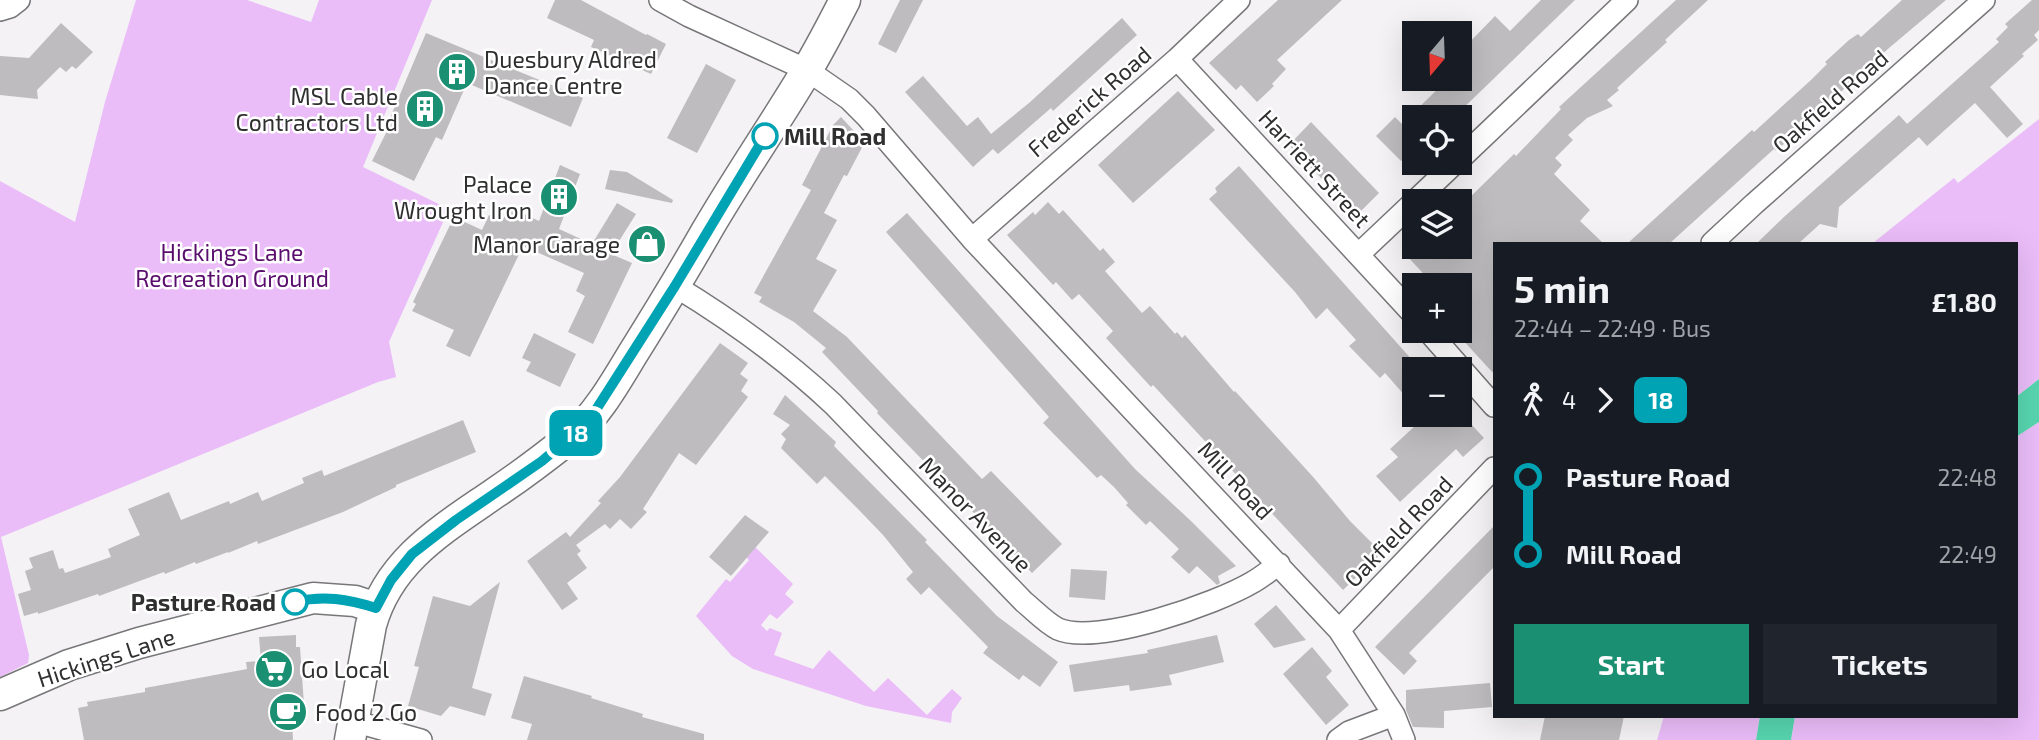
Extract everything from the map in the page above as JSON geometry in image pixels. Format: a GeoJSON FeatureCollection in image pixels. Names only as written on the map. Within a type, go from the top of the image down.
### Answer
{"type":"FeatureCollection","features":[{"type":"Feature","properties":{"kind":"main road"},"geometry":{"type":"LineString","coordinates":[[351,731],[363,661],[376,608],[391,580],[412,554],[542,461],[592,416],[807,70],[845,0]]}},
{"type":"Feature","properties":{"kind":"main road","name":"Hickings Lane"},"geometry":{"type":"LineString","coordinates":[[0,695],[69,666],[139,643],[313,598],[355,601],[376,608]]}},
{"type":"Feature","properties":{"kind":"street"},"geometry":{"type":"LineString","coordinates":[[0,10],[19,0]]}},
{"type":"Feature","properties":{"kind":"street","name":"Mill Road"},"geometry":{"type":"LineString","coordinates":[[660,0],[807,70],[849,99],[972,239],[1339,630],[1394,715],[1404,740]]}},
{"type":"Feature","properties":{"kind":"street","name":"Frederick Road"},"geometry":{"type":"LineString","coordinates":[[972,239],[1177,59],[1239,0]]}},
{"type":"Feature","properties":{"kind":"street"},"geometry":{"type":"LineString","coordinates":[[1472,148],[1627,0]]}},
{"type":"Feature","properties":{"kind":"street","name":"Oakfield Road"},"geometry":{"type":"LineString","coordinates":[[1714,242],[1764,194],[1984,0]]}},
{"type":"Feature","properties":{"kind":"street","name":"Harriett Street"},"geometry":{"type":"LineString","coordinates":[[1177,59],[1402,302]]}},
{"type":"Feature","properties":{"kind":"street"},"geometry":{"type":"LineString","coordinates":[[1428,189],[1442,175]]}},
{"type":"Feature","properties":{"kind":"street"},"geometry":{"type":"LineString","coordinates":[[1359,254],[1402,213]]}},
{"type":"Feature","properties":{"kind":"street","name":"Manor Avenue"},"geometry":{"type":"LineString","coordinates":[[675,286],[739,328],[802,375],[1024,602],[1058,629],[1087,633],[1160,619],[1227,595],[1252,583],[1279,564]]}},
{"type":"Feature","properties":{"kind":"street"},"geometry":{"type":"LineString","coordinates":[[1439,343],[1493,405]]}},
{"type":"Feature","properties":{"kind":"street","name":"Oakfield Road"},"geometry":{"type":"LineString","coordinates":[[1339,630],[1493,469]]}},
{"type":"Feature","properties":{"kind":"street"},"geometry":{"type":"LineString","coordinates":[[1338,740],[1349,732],[1394,715]]}},
{"type":"Feature","properties":{"kind":"street"},"geometry":{"type":"LineString","coordinates":[[351,731],[421,740]]}},
{"type":"Feature","properties":{"kind":"green space","name":"Hickings Lane Recreation Ground"},"geometry":{"type":"Polygon","coordinates":[[[136,0],[247,0],[311,22],[319,0],[432,0],[363,167],[449,209],[389,342],[396,377],[378,382],[1,537],[29,655],[28,663],[0,677],[0,181],[75,222],[105,102],[136,0]]]}},
{"type":"Feature","properties":{"kind":"green space"},"geometry":{"type":"Polygon","coordinates":[[[2039,119],[2039,379],[2018,395],[2018,242],[1874,242],[1954,178],[1958,183],[2039,119]]]}},
{"type":"Feature","properties":{"kind":"green space"},"geometry":{"type":"Polygon","coordinates":[[[2039,422],[2039,740],[1791,740],[1795,718],[2018,718],[2018,436],[2039,422]]]}},
{"type":"Feature","properties":{"kind":"green space"},"geometry":{"type":"Polygon","coordinates":[[[750,542],[793,584],[785,594],[794,602],[777,619],[770,614],[761,625],[767,631],[770,628],[782,633],[774,655],[813,669],[829,650],[874,692],[888,678],[927,715],[952,689],[962,698],[952,712],[951,723],[866,706],[753,669],[732,656],[696,616],[726,579],[730,582],[749,560],[742,553],[750,542]]]}},
{"type":"Feature","properties":{"kind":"green space"},"geometry":{"type":"Polygon","coordinates":[[[1663,718],[1760,718],[1756,740],[1657,740],[1663,718]]]}},
{"type":"Feature","properties":{"kind":"shaded area"},"geometry":{"type":"Polygon","coordinates":[[[2039,379],[2039,422],[2018,436],[2018,395],[2039,379]]]}},
{"type":"Feature","properties":{"kind":"shaded area"},"geometry":{"type":"Polygon","coordinates":[[[1760,718],[1795,718],[1791,740],[1756,740],[1760,718]]]}},
{"type":"Feature","properties":{"kind":"building"},"geometry":{"type":"Polygon","coordinates":[[[555,0],[581,0],[666,44],[651,74],[591,47],[594,40],[547,18],[555,0]]]}},
{"type":"Feature","properties":{"kind":"building"},"geometry":{"type":"Polygon","coordinates":[[[900,0],[923,0],[896,53],[878,44],[900,0]]]}},
{"type":"Feature","properties":{"kind":"building"},"geometry":{"type":"Polygon","coordinates":[[[1278,0],[1342,0],[1277,60],[1286,69],[1272,84],[1274,86],[1257,102],[1241,85],[1236,90],[1209,63],[1278,0]]]}},
{"type":"Feature","properties":{"kind":"building"},"geometry":{"type":"Polygon","coordinates":[[[1541,0],[1575,0],[1466,105],[1421,105],[1436,91],[1472,91],[1472,40],[1495,16],[1510,31],[1541,0]]]}},
{"type":"Feature","properties":{"kind":"building"},"geometry":{"type":"Polygon","coordinates":[[[1676,0],[1708,0],[1617,88],[1619,90],[1607,100],[1613,106],[1587,118],[1568,135],[1573,140],[1555,158],[1562,165],[1554,174],[1590,210],[1580,221],[1602,242],[1493,242],[1493,373],[1466,343],[1472,343],[1472,273],[1423,273],[1410,259],[1472,259],[1472,195],[1514,154],[1516,156],[1561,109],[1559,107],[1676,0]]]}},
{"type":"Feature","properties":{"kind":"building"},"geometry":{"type":"Polygon","coordinates":[[[1902,0],[1946,0],[1671,242],[1629,242],[1811,80],[1827,64],[1825,62],[1849,40],[1858,34],[1861,37],[1902,0]]]}},
{"type":"Feature","properties":{"kind":"building"},"geometry":{"type":"Polygon","coordinates":[[[2032,0],[2039,0],[2039,30],[2034,35],[2038,40],[1990,87],[2023,124],[2007,138],[1975,103],[1927,146],[1907,124],[1999,42],[1996,39],[2008,27],[2005,24],[2032,0]]]}},
{"type":"Feature","properties":{"kind":"building"},"geometry":{"type":"Polygon","coordinates":[[[1122,18],[1137,35],[1053,111],[1051,108],[998,154],[993,149],[973,167],[905,92],[923,76],[967,126],[978,117],[991,134],[1122,18]]]}},
{"type":"Feature","properties":{"kind":"building"},"geometry":{"type":"Polygon","coordinates":[[[61,23],[93,52],[76,69],[72,66],[66,72],[60,67],[37,90],[38,99],[0,95],[0,56],[29,58],[61,23]]]}},
{"type":"Feature","properties":{"kind":"building"},"geometry":{"type":"Polygon","coordinates":[[[426,33],[583,98],[571,127],[467,83],[442,140],[436,137],[414,181],[372,161],[393,119],[390,118],[426,33]]]}},
{"type":"Feature","properties":{"kind":"building"},"geometry":{"type":"Polygon","coordinates":[[[706,64],[736,80],[697,153],[667,138],[706,64]]]}},
{"type":"Feature","properties":{"kind":"building"},"geometry":{"type":"Polygon","coordinates":[[[1178,91],[1215,130],[1133,203],[1098,165],[1178,91]]]}},
{"type":"Feature","properties":{"kind":"building"},"geometry":{"type":"Polygon","coordinates":[[[1899,115],[1919,137],[1839,207],[1837,228],[1820,224],[1800,242],[1758,242],[1899,115]]]}},
{"type":"Feature","properties":{"kind":"building"},"geometry":{"type":"Polygon","coordinates":[[[841,117],[854,131],[854,138],[862,131],[867,138],[824,213],[837,220],[816,259],[837,270],[813,311],[847,337],[982,479],[991,471],[1062,544],[1032,573],[877,413],[822,352],[826,348],[794,322],[759,302],[762,297],[754,293],[811,190],[802,185],[833,125],[841,117]]]}},
{"type":"Feature","properties":{"kind":"building"},"geometry":{"type":"Polygon","coordinates":[[[1395,117],[1402,124],[1401,161],[1376,136],[1395,117]]]}},
{"type":"Feature","properties":{"kind":"building"},"geometry":{"type":"Polygon","coordinates":[[[1311,122],[1379,193],[1357,215],[1289,145],[1311,122]]]}},
{"type":"Feature","properties":{"kind":"building"},"geometry":{"type":"Polygon","coordinates":[[[560,165],[580,174],[559,229],[592,244],[617,203],[636,214],[611,254],[632,263],[593,344],[568,332],[585,296],[576,291],[584,273],[523,246],[470,357],[446,346],[454,330],[412,311],[416,304],[413,302],[450,225],[452,226],[456,218],[482,230],[489,215],[503,220],[509,207],[539,221],[560,165]]]}},
{"type":"Feature","properties":{"kind":"building"},"geometry":{"type":"Polygon","coordinates":[[[1239,166],[1410,357],[1402,357],[1402,392],[1385,373],[1380,378],[1349,346],[1356,340],[1327,308],[1316,319],[1295,292],[1209,199],[1217,192],[1215,188],[1239,166]]]}},
{"type":"Feature","properties":{"kind":"building"},"geometry":{"type":"Polygon","coordinates":[[[610,170],[627,172],[673,200],[672,203],[605,189],[610,170]]]}},
{"type":"Feature","properties":{"kind":"building"},"geometry":{"type":"Polygon","coordinates":[[[1048,202],[1059,214],[1063,210],[1100,251],[1103,248],[1115,262],[1105,271],[1142,313],[1150,306],[1175,334],[1177,332],[1182,338],[1185,335],[1350,521],[1382,553],[1343,590],[1106,338],[1113,331],[1079,294],[1072,300],[1056,282],[1053,285],[1007,235],[1048,202]]]}},
{"type":"Feature","properties":{"kind":"building"},"geometry":{"type":"Polygon","coordinates":[[[907,213],[1135,469],[1236,566],[1218,576],[1220,583],[1217,585],[1197,566],[1189,574],[1171,557],[1179,549],[1150,521],[1146,525],[1126,505],[1128,503],[1114,487],[1101,475],[1097,478],[1043,423],[1049,417],[886,232],[907,213]]]}},
{"type":"Feature","properties":{"kind":"building"},"geometry":{"type":"Polygon","coordinates":[[[534,333],[576,354],[560,387],[526,371],[531,362],[522,358],[534,333]]]}},
{"type":"Feature","properties":{"kind":"building"},"geometry":{"type":"Polygon","coordinates":[[[720,343],[748,363],[740,374],[748,380],[741,391],[748,397],[696,465],[679,453],[643,509],[647,512],[631,529],[620,519],[610,529],[605,524],[576,545],[581,551],[577,554],[587,568],[567,583],[578,599],[562,610],[527,561],[566,532],[570,537],[601,503],[598,501],[620,477],[720,343]]]}},
{"type":"Feature","properties":{"kind":"building"},"geometry":{"type":"Polygon","coordinates":[[[785,395],[836,442],[834,446],[997,616],[1058,662],[1040,687],[1023,675],[1019,680],[983,653],[988,647],[929,587],[921,595],[906,579],[913,572],[858,509],[825,476],[817,484],[781,448],[786,439],[781,434],[790,425],[773,414],[785,395]]]}},
{"type":"Feature","properties":{"kind":"building"},"geometry":{"type":"Polygon","coordinates":[[[463,420],[476,452],[396,485],[343,512],[258,544],[257,541],[99,596],[98,594],[24,616],[18,594],[31,590],[25,571],[33,568],[29,558],[53,550],[59,569],[63,568],[65,573],[111,557],[108,549],[140,535],[128,509],[169,492],[181,520],[258,492],[262,501],[304,483],[302,478],[322,470],[324,476],[463,420]]]}},
{"type":"Feature","properties":{"kind":"building"},"geometry":{"type":"Polygon","coordinates":[[[1472,425],[1484,438],[1463,457],[1456,449],[1400,502],[1376,476],[1398,457],[1390,449],[1414,427],[1472,425]]]}},
{"type":"Feature","properties":{"kind":"building"},"geometry":{"type":"Polygon","coordinates":[[[745,515],[769,532],[731,576],[709,557],[745,515]]]}},
{"type":"Feature","properties":{"kind":"building"},"geometry":{"type":"Polygon","coordinates":[[[1493,527],[1493,568],[1409,653],[1417,661],[1404,675],[1375,647],[1493,527]]]}},
{"type":"Feature","properties":{"kind":"building"},"geometry":{"type":"Polygon","coordinates":[[[1071,569],[1107,571],[1105,600],[1069,597],[1071,569]]]}},
{"type":"Feature","properties":{"kind":"building"},"geometry":{"type":"Polygon","coordinates":[[[500,582],[472,688],[492,694],[485,716],[450,706],[441,716],[408,706],[419,667],[414,666],[433,596],[470,606],[500,582]]]}},
{"type":"Feature","properties":{"kind":"building"},"geometry":{"type":"Polygon","coordinates":[[[1276,605],[1306,640],[1274,648],[1254,624],[1276,605]]]}},
{"type":"Feature","properties":{"kind":"building"},"geometry":{"type":"Polygon","coordinates":[[[296,635],[296,647],[300,647],[305,719],[292,720],[293,740],[84,740],[78,708],[88,706],[87,702],[247,669],[246,662],[261,661],[259,637],[296,635]]]}},
{"type":"Feature","properties":{"kind":"building"},"geometry":{"type":"Polygon","coordinates":[[[1217,635],[1224,662],[1169,675],[1172,685],[1130,691],[1129,685],[1074,692],[1069,665],[1148,653],[1147,650],[1217,635]]]}},
{"type":"Feature","properties":{"kind":"building"},"geometry":{"type":"Polygon","coordinates":[[[1312,647],[1332,671],[1326,677],[1349,705],[1326,725],[1283,674],[1312,647]]]}},
{"type":"Feature","properties":{"kind":"building"},"geometry":{"type":"Polygon","coordinates":[[[524,676],[592,696],[591,698],[643,714],[642,717],[704,734],[704,740],[527,740],[532,724],[511,718],[524,676]]]}},
{"type":"Feature","properties":{"kind":"building"},"geometry":{"type":"Polygon","coordinates":[[[1490,683],[1492,707],[1444,711],[1444,728],[1413,727],[1406,710],[1406,690],[1490,683]]]}},
{"type":"Feature","properties":{"kind":"building"},"geometry":{"type":"Polygon","coordinates":[[[1545,718],[1624,718],[1619,740],[1540,740],[1545,718]]]}},
{"type":"Feature","properties":{"kind":"bus line","name":"18"},"geometry":{"type":"LineString","coordinates":[[295,602],[332,598],[355,601],[376,608],[391,580],[412,554],[542,461],[575,433],[592,416],[621,372],[765,136]]}},
{"type":"Feature","properties":{"kind":"place","name":"Duesbury Aldred Dance Centre"},"geometry":{"type":"Point","coordinates":[457,72]}},
{"type":"Feature","properties":{"kind":"place","name":"MSL Cable Contractors Ltd"},"geometry":{"type":"Point","coordinates":[425,109]}},
{"type":"Feature","properties":{"kind":"place","name":"Mill Road"},"geometry":{"type":"Point","coordinates":[765,136]}},
{"type":"Feature","properties":{"kind":"place","name":"Palace Wrought Iron"},"geometry":{"type":"Point","coordinates":[559,197]}},
{"type":"Feature","properties":{"kind":"place","name":"Manor Garage"},"geometry":{"type":"Point","coordinates":[647,244]}},
{"type":"Feature","properties":{"kind":"place","name":"Pasture Road"},"geometry":{"type":"Point","coordinates":[295,602]}},
{"type":"Feature","properties":{"kind":"place","name":"Go Local"},"geometry":{"type":"Point","coordinates":[274,669]}},
{"type":"Feature","properties":{"kind":"place","name":"Food 2 Go"},"geometry":{"type":"Point","coordinates":[288,712]}}]}
